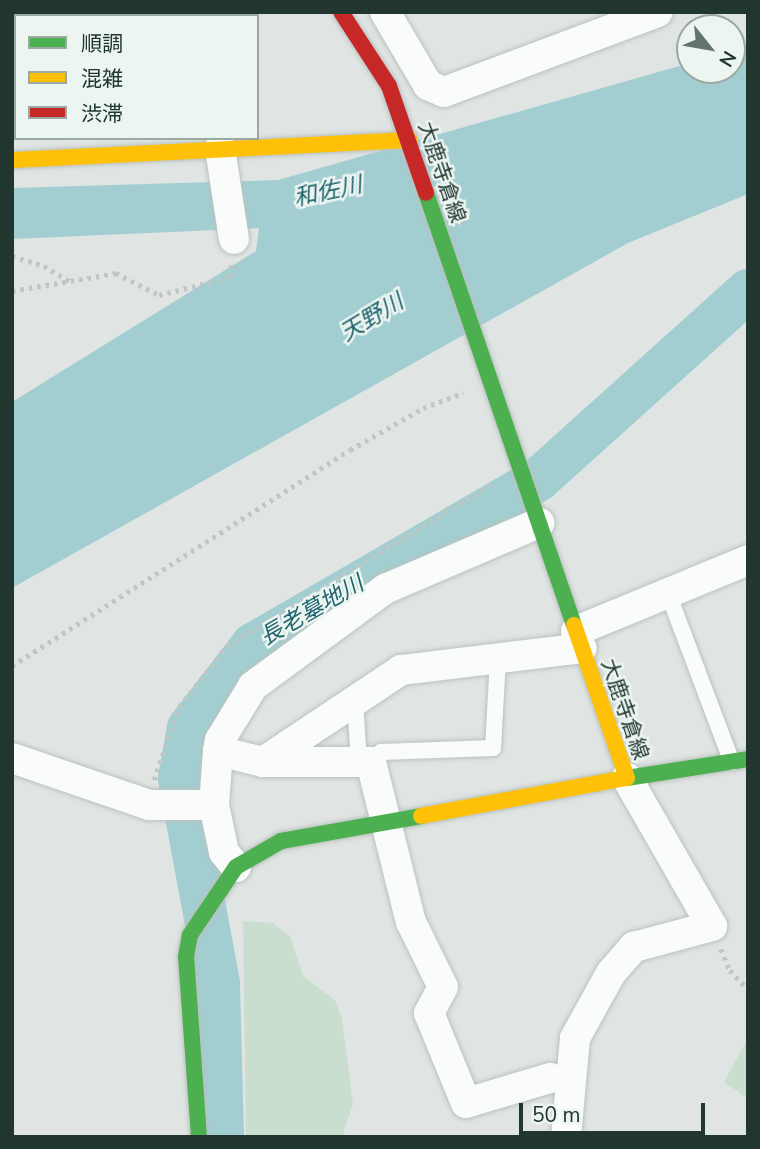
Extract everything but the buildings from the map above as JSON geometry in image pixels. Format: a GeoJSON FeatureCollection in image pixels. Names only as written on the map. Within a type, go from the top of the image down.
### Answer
{"type":"FeatureCollection","features":[{"type":"Feature","properties":{"kind":"main road","name":"大鹿寺倉線"},"geometry":{"type":"LineString","coordinates":[[199,1137],[186,957],[190,935],[232,873],[281,842],[627,778],[415,156],[388,86],[341,12]]}},
{"type":"Feature","properties":{"kind":"main road"},"geometry":{"type":"LineString","coordinates":[[12,160],[223,159],[409,140]]}},
{"type":"Feature","properties":{"kind":"main road"},"geometry":{"type":"LineString","coordinates":[[627,778],[740,760]]}},
{"type":"Feature","properties":{"kind":"street"},"geometry":{"type":"LineString","coordinates":[[385,12],[428,85],[444,92],[658,12]]}},
{"type":"Feature","properties":{"kind":"street"},"geometry":{"type":"LineString","coordinates":[[223,159],[234,239]]}},
{"type":"Feature","properties":{"kind":"street"},"geometry":{"type":"LineString","coordinates":[[232,873],[211,804],[219,740],[253,686],[385,589],[538,523]]}},
{"type":"Feature","properties":{"kind":"street"},"geometry":{"type":"LineString","coordinates":[[263,762],[401,670],[498,658],[579,640],[668,593],[748,560]]}},
{"type":"Feature","properties":{"kind":"street"},"geometry":{"type":"LineString","coordinates":[[218,751],[263,762],[365,762],[411,922],[443,986],[429,1013],[466,1103],[550,1078]]}},
{"type":"Feature","properties":{"kind":"street"},"geometry":{"type":"LineString","coordinates":[[12,758],[159,805],[211,804]]}},
{"type":"Feature","properties":{"kind":"street"},"geometry":{"type":"LineString","coordinates":[[566,1137],[575,1038],[611,973],[634,947],[712,926],[627,778]]}},
{"type":"Feature","properties":{"kind":"street"},"geometry":{"type":"LineString","coordinates":[[553,1137],[550,1078],[563,1042],[575,1038]]}},
{"type":"Feature","properties":{"kind":"lane"},"geometry":{"type":"LineString","coordinates":[[668,593],[740,760]]}},
{"type":"Feature","properties":{"kind":"lane"},"geometry":{"type":"LineString","coordinates":[[355,701],[365,762],[381,752],[493,748],[498,658]]}},
{"type":"Feature","properties":{"kind":"path"},"geometry":{"type":"LineString","coordinates":[[12,291],[116,273],[159,295],[230,277],[234,239]]}},
{"type":"Feature","properties":{"kind":"path"},"geometry":{"type":"LineString","coordinates":[[12,256],[44,265],[73,282]]}},
{"type":"Feature","properties":{"kind":"path"},"geometry":{"type":"LineString","coordinates":[[12,666],[350,450],[423,408],[491,383]]}},
{"type":"Feature","properties":{"kind":"path"},"geometry":{"type":"LineString","coordinates":[[712,926],[730,970],[748,989]]}},
{"type":"Feature","properties":{"kind":"green space"},"geometry":{"type":"Polygon","coordinates":[[[243,921],[273,923],[290,936],[303,976],[335,1000],[342,1019],[353,1104],[342,1137],[246,1137],[243,921]]]}},
{"type":"Feature","properties":{"kind":"green space"},"geometry":{"type":"Polygon","coordinates":[[[748,1038],[748,1099],[724,1082],[748,1038]]]}},
{"type":"Feature","properties":{"kind":"water"},"geometry":{"type":"Polygon","coordinates":[[[746,47],[748,194],[628,243],[12,588],[12,402],[256,251],[259,228],[12,239],[12,188],[278,180],[676,67],[676,84],[746,84],[746,47]]]}},
{"type":"Feature","properties":{"kind":"waterway","name":"長老墓地川"},"geometry":{"type":"LineString","coordinates":[[222,1137],[218,983],[180,778],[189,728],[253,645],[539,479],[748,291]]}},
{"type":"Feature","properties":{"kind":"traffic: fast"},"geometry":{"type":"LineString","coordinates":[[426,193],[574,625]]}},
{"type":"Feature","properties":{"kind":"traffic: fast"},"geometry":{"type":"LineString","coordinates":[[627,778],[748,759]]}},
{"type":"Feature","properties":{"kind":"traffic: fast"},"geometry":{"type":"LineString","coordinates":[[199,1137],[186,957],[190,935],[236,867],[281,841],[421,816]]}},
{"type":"Feature","properties":{"kind":"traffic: slow"},"geometry":{"type":"LineString","coordinates":[[12,160],[409,140]]}},
{"type":"Feature","properties":{"kind":"traffic: slow"},"geometry":{"type":"LineString","coordinates":[[421,816],[627,778],[574,625]]}},
{"type":"Feature","properties":{"kind":"traffic: jam"},"geometry":{"type":"LineString","coordinates":[[341,12],[389,86],[426,193]]}},
{"type":"Feature","properties":{"kind":"water label","name":"和佐川"},"geometry":{"type":"Point","coordinates":[328,192]}},
{"type":"Feature","properties":{"kind":"water label","name":"天野川"},"geometry":{"type":"Point","coordinates":[372,318]}}]}
